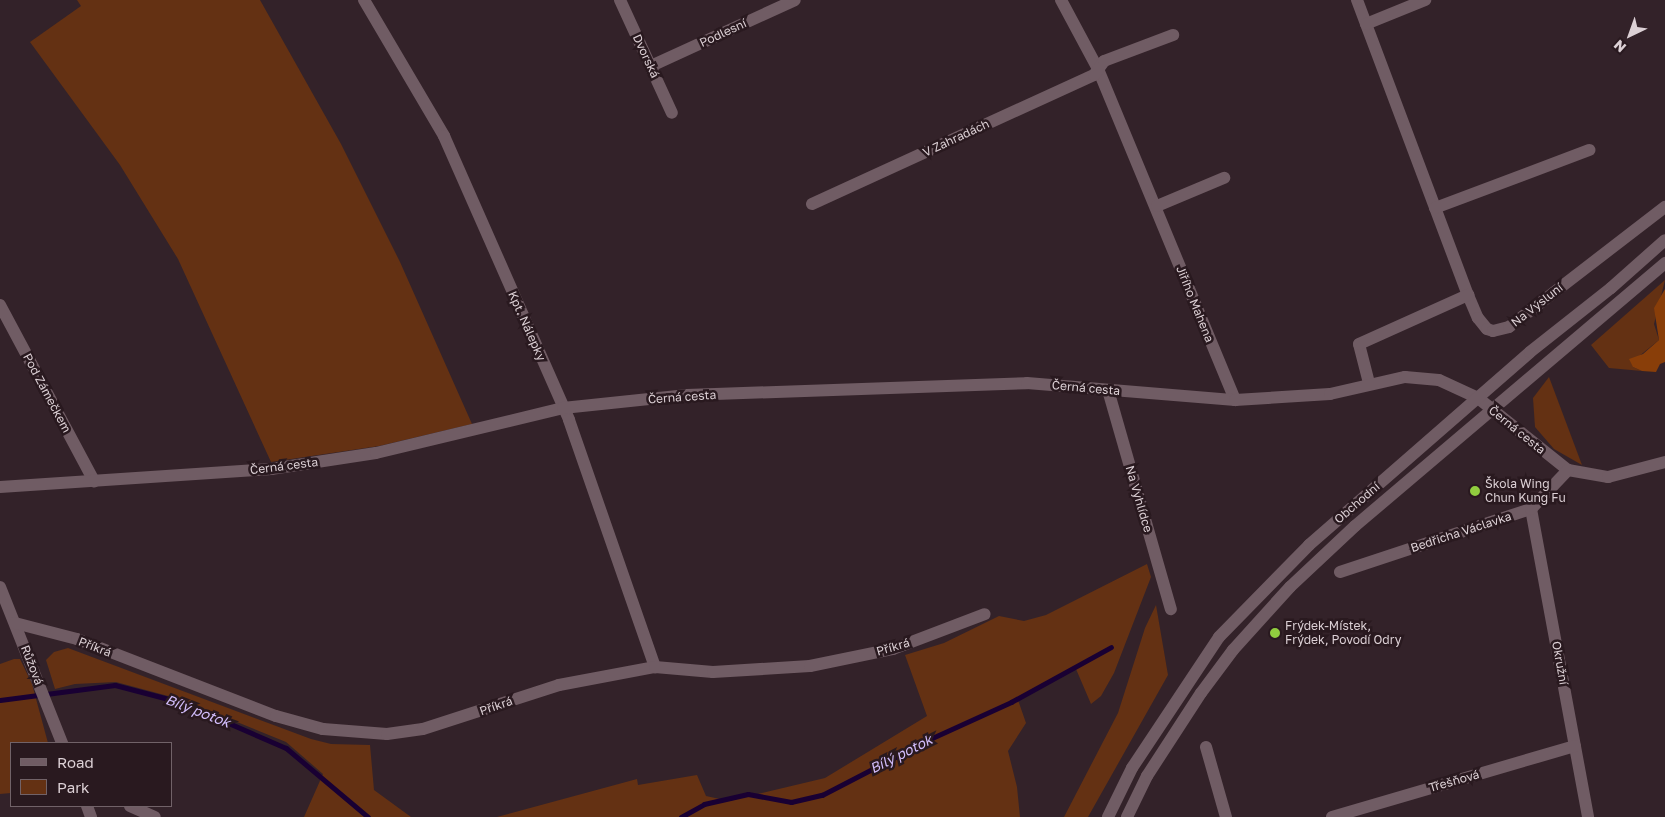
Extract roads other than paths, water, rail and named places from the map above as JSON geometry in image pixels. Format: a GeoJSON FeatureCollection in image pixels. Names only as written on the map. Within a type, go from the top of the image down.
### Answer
{"type":"FeatureCollection","features":[{"type":"Feature","properties":{"kind":"street","name":"Kpt. Nálepky"},"geometry":{"type":"LineString","coordinates":[[364,0],[444,136],[563,408],[655,667]]}},
{"type":"Feature","properties":{"kind":"street","name":"Dvorská"},"geometry":{"type":"LineString","coordinates":[[620,0],[672,113]]}},
{"type":"Feature","properties":{"kind":"street","name":"Podlesní"},"geometry":{"type":"LineString","coordinates":[[650,66],[794,0]]}},
{"type":"Feature","properties":{"kind":"street","name":"Jiřího Mahena"},"geometry":{"type":"LineString","coordinates":[[1061,0],[1098,70],[1157,206],[1199,317],[1235,400]]}},
{"type":"Feature","properties":{"kind":"street","name":"Na Výsluní"},"geometry":{"type":"LineString","coordinates":[[1356,0],[1468,295],[1478,318],[1487,329],[1493,331],[1509,327],[1665,208]]}},
{"type":"Feature","properties":{"kind":"street"},"geometry":{"type":"LineString","coordinates":[[1366,24],[1425,0]]}},
{"type":"Feature","properties":{"kind":"street"},"geometry":{"type":"LineString","coordinates":[[1098,70],[1104,61],[1172,35]]}},
{"type":"Feature","properties":{"kind":"street","name":"V Zahradách"},"geometry":{"type":"LineString","coordinates":[[812,204],[1094,75],[1098,70]]}},
{"type":"Feature","properties":{"kind":"street"},"geometry":{"type":"LineString","coordinates":[[1435,208],[1589,150]]}},
{"type":"Feature","properties":{"kind":"street"},"geometry":{"type":"LineString","coordinates":[[1157,206],[1224,178]]}},
{"type":"Feature","properties":{"kind":"street","name":"Obchodní"},"geometry":{"type":"LineString","coordinates":[[1108,817],[1132,768],[1219,637],[1309,545],[1478,398],[1665,240]]}},
{"type":"Feature","properties":{"kind":"street","name":"Obchodní"},"geometry":{"type":"LineString","coordinates":[[1127,817],[1147,776],[1201,693],[1233,650],[1290,586],[1492,410],[1665,263]]}},
{"type":"Feature","properties":{"kind":"street"},"geometry":{"type":"LineString","coordinates":[[1369,383],[1359,344],[1468,295]]}},
{"type":"Feature","properties":{"kind":"street","name":"Pod Zámečkem"},"geometry":{"type":"LineString","coordinates":[[0,305],[94,481]]}},
{"type":"Feature","properties":{"kind":"street","name":"Černá cesta"},"geometry":{"type":"LineString","coordinates":[[0,487],[271,469],[376,453],[563,408],[687,395],[1007,384],[1235,400],[1330,394],[1369,383],[1405,377],[1439,380],[1478,398],[1568,470],[1608,477],[1665,462]]}},
{"type":"Feature","properties":{"kind":"street","name":"Na Vyhlídce"},"geometry":{"type":"LineString","coordinates":[[1108,390],[1171,609]]}},
{"type":"Feature","properties":{"kind":"street","name":"Bedřicha Václavka"},"geometry":{"type":"LineString","coordinates":[[1340,572],[1531,509],[1568,470]]}},
{"type":"Feature","properties":{"kind":"street","name":"Okružní"},"geometry":{"type":"LineString","coordinates":[[1531,509],[1588,817]]}},
{"type":"Feature","properties":{"kind":"street","name":"Růžová"},"geometry":{"type":"LineString","coordinates":[[0,587],[16,623],[62,742]]}},
{"type":"Feature","properties":{"kind":"street","name":"Příkrá"},"geometry":{"type":"LineString","coordinates":[[16,623],[77,639],[276,716],[323,729],[387,734],[423,730],[559,685],[655,667],[713,672],[810,666],[893,649],[985,614]]}},
{"type":"Feature","properties":{"kind":"street","name":"Třešňová"},"geometry":{"type":"LineString","coordinates":[[1332,817],[1575,746]]}},
{"type":"Feature","properties":{"kind":"street"},"geometry":{"type":"LineString","coordinates":[[1206,747],[1226,817]]}},
{"type":"Feature","properties":{"kind":"street"},"geometry":{"type":"LineString","coordinates":[[132,807],[156,817]]}},
{"type":"Feature","properties":{"kind":"waterway","name":"Bílý potok"},"geometry":{"type":"LineString","coordinates":[[681,817],[704,804],[748,794],[791,802],[822,795],[932,738],[1011,702],[1111,647]]}},
{"type":"Feature","properties":{"kind":"waterway","name":"Bílý potok"},"geometry":{"type":"LineString","coordinates":[[0,700],[115,685],[180,702],[286,748],[368,817]]}},
{"type":"Feature","properties":{"kind":"place","name":"Škola Wing Chun Kung Fu"},"geometry":{"type":"Point","coordinates":[1475,491]}},
{"type":"Feature","properties":{"kind":"place","name":"Frýdek-Místek, Frýdek, Povodí Odry"},"geometry":{"type":"Point","coordinates":[1275,633]}}]}
